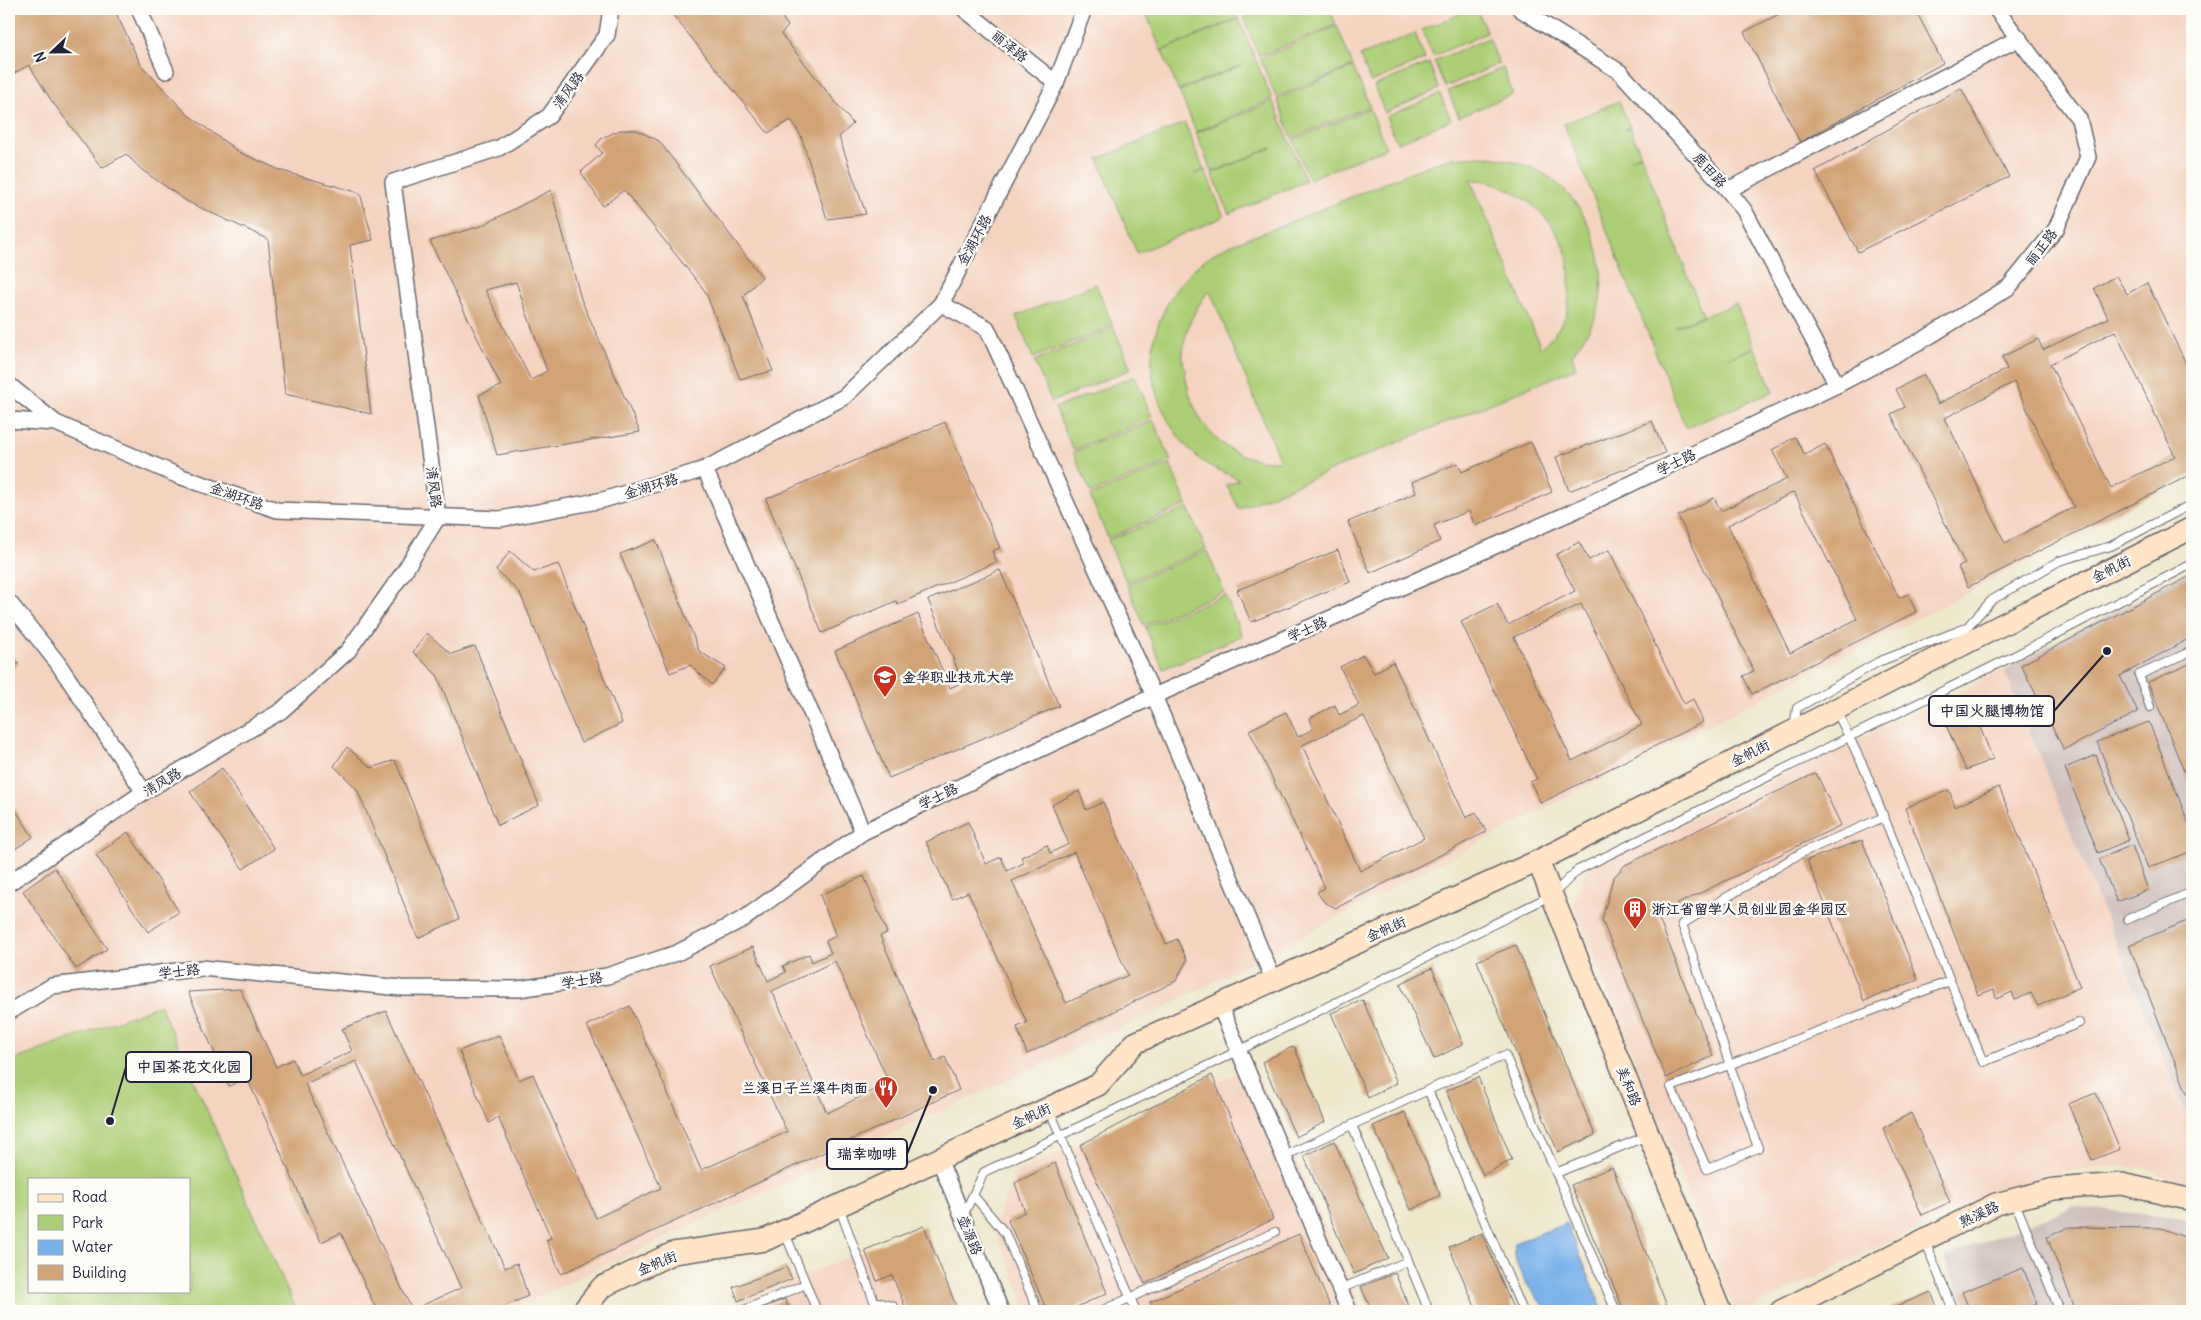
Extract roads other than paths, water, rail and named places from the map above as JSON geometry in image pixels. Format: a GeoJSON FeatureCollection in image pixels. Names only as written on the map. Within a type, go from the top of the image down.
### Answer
{"type":"FeatureCollection","features":[{"type":"Feature","properties":{"kind":"street"},"geometry":{"type":"LineString","coordinates":[[139,9],[166,71]]}},
{"type":"Feature","properties":{"kind":"street","name":"清风路"},"geometry":{"type":"LineString","coordinates":[[9,883],[144,792],[281,711],[348,651],[405,570],[438,517],[394,182],[499,148],[549,116],[607,35],[611,9]]}},
{"type":"Feature","properties":{"kind":"street","name":"丽泽路"},"geometry":{"type":"LineString","coordinates":[[964,9],[1056,83]]}},
{"type":"Feature","properties":{"kind":"street","name":"金湖环路"},"geometry":{"type":"LineString","coordinates":[[9,385],[56,423],[179,476],[277,510],[500,519],[603,500],[705,469],[844,397],[940,304],[1056,83],[1084,9]]}},
{"type":"Feature","properties":{"kind":"street","name":"鹿田路"},"geometry":{"type":"LineString","coordinates":[[1520,9],[1620,72],[1728,190],[1744,210],[1837,385]]}},
{"type":"Feature","properties":{"kind":"street","name":"丽正路"},"geometry":{"type":"LineString","coordinates":[[1837,385],[1928,337],[2009,287],[2056,229],[2088,156],[2079,119],[2020,38],[1996,9]]}},
{"type":"Feature","properties":{"kind":"street"},"geometry":{"type":"LineString","coordinates":[[1728,190],[2020,38]]}},
{"type":"Feature","properties":{"kind":"street"},"geometry":{"type":"LineString","coordinates":[[940,304],[987,328],[1154,696],[1273,979]]}},
{"type":"Feature","properties":{"kind":"street","name":"学士路"},"geometry":{"type":"LineString","coordinates":[[9,1012],[52,986],[202,968],[401,988],[518,989],[607,976],[677,953],[745,918],[862,832],[1154,696],[1572,512],[1837,385]]}},
{"type":"Feature","properties":{"kind":"street"},"geometry":{"type":"LineString","coordinates":[[9,420],[56,423]]}},
{"type":"Feature","properties":{"kind":"street"},"geometry":{"type":"LineString","coordinates":[[705,469],[862,832]]}},
{"type":"Feature","properties":{"kind":"street","name":"金帆街"},"geometry":{"type":"LineString","coordinates":[[583,1311],[602,1287],[673,1253],[765,1240],[1098,1085],[1135,1044],[1273,979],[1538,860],[2192,528]]}},
{"type":"Feature","properties":{"kind":"street"},"geometry":{"type":"LineString","coordinates":[[9,602],[57,662],[144,792]]}},
{"type":"Feature","properties":{"kind":"street","name":"美和路"},"geometry":{"type":"LineString","coordinates":[[1538,860],[1720,1311]]}},
{"type":"Feature","properties":{"kind":"street"},"geometry":{"type":"LineString","coordinates":[[1219,1004],[1350,1311]]}},
{"type":"Feature","properties":{"kind":"street","name":"壶源路"},"geometry":{"type":"LineString","coordinates":[[939,1159],[1001,1311]]}},
{"type":"Feature","properties":{"kind":"street","name":"熟溪路"},"geometry":{"type":"LineString","coordinates":[[1781,1311],[1996,1204],[2013,1199],[2054,1188],[2122,1184],[2192,1200]]}},
{"type":"Feature","properties":{"kind":"lane"},"geometry":{"type":"LineString","coordinates":[[1793,731],[1798,708],[1878,662],[1966,628],[1992,600],[2059,561],[2111,546],[2192,504]]}},
{"type":"Feature","properties":{"kind":"lane"},"geometry":{"type":"LineString","coordinates":[[963,1216],[984,1172],[1238,1051],[1552,895],[1578,870],[2014,656],[2192,564]]}},
{"type":"Feature","properties":{"kind":"lane"},"geometry":{"type":"LineString","coordinates":[[2150,707],[2139,675],[2192,651]]}},
{"type":"Feature","properties":{"kind":"lane"},"geometry":{"type":"LineString","coordinates":[[1835,709],[1864,768],[1983,1062],[2079,1023]]}},
{"type":"Feature","properties":{"kind":"lane"},"geometry":{"type":"LineString","coordinates":[[1884,817],[1801,853],[1682,924],[1730,1065],[1758,1148],[1707,1169],[1671,1087],[1730,1065],[1950,981]]}},
{"type":"Feature","properties":{"kind":"lane"},"geometry":{"type":"LineString","coordinates":[[2128,919],[2192,892]]}},
{"type":"Feature","properties":{"kind":"lane"},"geometry":{"type":"LineString","coordinates":[[1284,1156],[1505,1055],[1616,1311]]}},
{"type":"Feature","properties":{"kind":"lane"},"geometry":{"type":"LineString","coordinates":[[1428,1090],[1523,1311]]}},
{"type":"Feature","properties":{"kind":"lane"},"geometry":{"type":"LineString","coordinates":[[1049,1108],[1136,1311]]}},
{"type":"Feature","properties":{"kind":"lane"},"geometry":{"type":"LineString","coordinates":[[1352,1125],[1429,1311]]}},
{"type":"Feature","properties":{"kind":"lane"},"geometry":{"type":"LineString","coordinates":[[1556,1173],[1649,1135]]}},
{"type":"Feature","properties":{"kind":"lane"},"geometry":{"type":"LineString","coordinates":[[973,1196],[1005,1232],[1038,1311]]}},
{"type":"Feature","properties":{"kind":"lane"},"geometry":{"type":"LineString","coordinates":[[2013,1199],[2060,1311]]}},
{"type":"Feature","properties":{"kind":"lane"},"geometry":{"type":"LineString","coordinates":[[838,1206],[874,1301],[893,1306],[895,1311]]}},
{"type":"Feature","properties":{"kind":"lane"},"geometry":{"type":"LineString","coordinates":[[785,1231],[817,1311]]}},
{"type":"Feature","properties":{"kind":"lane"},"geometry":{"type":"LineString","coordinates":[[1101,1311],[1275,1232]]}},
{"type":"Feature","properties":{"kind":"lane"},"geometry":{"type":"LineString","coordinates":[[1924,1240],[1953,1311]]}},
{"type":"Feature","properties":{"kind":"lane"},"geometry":{"type":"LineString","coordinates":[[1340,1289],[1408,1261]]}},
{"type":"Feature","properties":{"kind":"lane"},"geometry":{"type":"LineString","coordinates":[[742,1311],[806,1284]]}},
{"type":"Feature","properties":{"kind":"water"},"geometry":{"type":"Polygon","coordinates":[[[1567,1223],[1603,1311],[1545,1311],[1545,1308],[1528,1286],[1519,1270],[1516,1261],[1515,1243],[1567,1223]]]}},
{"type":"Feature","properties":{"kind":"place","name":"中国火腿博物馆"},"geometry":{"type":"Point","coordinates":[2107,651]}},
{"type":"Feature","properties":{"kind":"place","name":"金华职业技术大学"},"geometry":{"type":"Point","coordinates":[885,698]}},
{"type":"Feature","properties":{"kind":"place","name":"浙江省留学人员创业园金华园区"},"geometry":{"type":"Point","coordinates":[1635,930]}},
{"type":"Feature","properties":{"kind":"place","name":"瑞幸咖啡"},"geometry":{"type":"Point","coordinates":[933,1090]}},
{"type":"Feature","properties":{"kind":"place","name":"兰溪日子兰溪牛肉面"},"geometry":{"type":"Point","coordinates":[886,1109]}},
{"type":"Feature","properties":{"kind":"place","name":"中国茶花文化园"},"geometry":{"type":"Point","coordinates":[110,1121]}}]}
